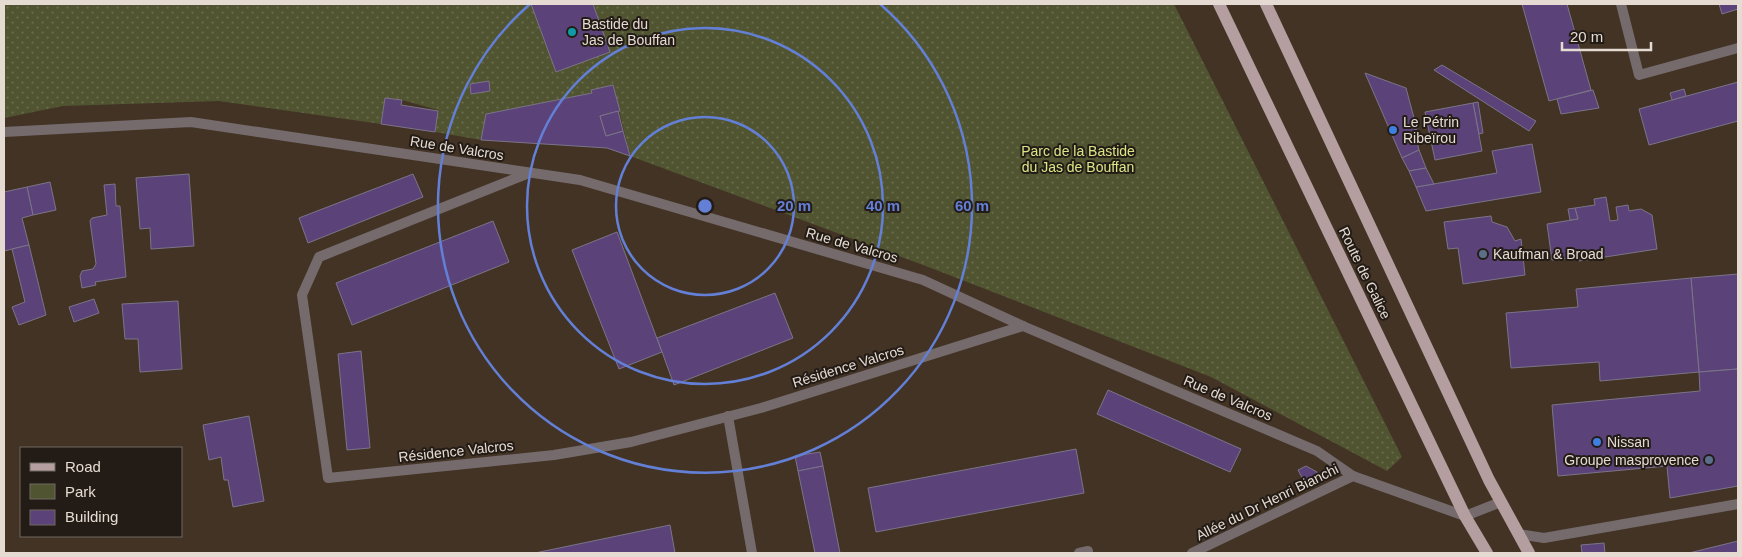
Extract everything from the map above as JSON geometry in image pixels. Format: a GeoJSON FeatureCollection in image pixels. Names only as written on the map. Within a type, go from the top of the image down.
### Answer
{"type":"FeatureCollection","features":[{"type":"Feature","properties":{"kind":"main road","name":"Route de Galice"},"geometry":{"type":"LineString","coordinates":[[1219,4],[1465,516],[1487,553]]}},
{"type":"Feature","properties":{"kind":"main road","name":"Route de Galice"},"geometry":{"type":"LineString","coordinates":[[1266,4],[1501,502],[1529,553]]}},
{"type":"Feature","properties":{"kind":"street"},"geometry":{"type":"LineString","coordinates":[[1621,4],[1640,75],[1738,48]]}},
{"type":"Feature","properties":{"kind":"street","name":"Rue de Valcros"},"geometry":{"type":"LineString","coordinates":[[4,132],[191,122],[580,180],[923,280],[1023,326],[1317,451],[1353,476],[1465,516]]}},
{"type":"Feature","properties":{"kind":"street","name":"Résidence Valcros"},"geometry":{"type":"LineString","coordinates":[[530,173],[320,257],[302,295],[328,478],[554,455],[630,442],[728,416],[1023,326]]}},
{"type":"Feature","properties":{"kind":"street"},"geometry":{"type":"LineString","coordinates":[[728,416],[752,553]]}},
{"type":"Feature","properties":{"kind":"street","name":"Allée du Dr Henri Bianchi"},"geometry":{"type":"LineString","coordinates":[[1192,553],[1353,476]]}},
{"type":"Feature","properties":{"kind":"street"},"geometry":{"type":"LineString","coordinates":[[1465,516],[1501,502]]}},
{"type":"Feature","properties":{"kind":"street"},"geometry":{"type":"LineString","coordinates":[[1518,534],[1544,538],[1738,504]]}},
{"type":"Feature","properties":{"kind":"green space","name":"Parc de la Bastide du Jas de Bouffan"},"geometry":{"type":"Polygon","coordinates":[[[4,4],[1174,4],[1402,457],[1387,471],[1211,377],[931,268],[630,156],[613,85],[592,93],[486,114],[481,140],[435,132],[438,110],[402,100],[385,98],[381,124],[219,101],[63,106],[4,118],[4,4]]]}},
{"type":"Feature","properties":{"kind":"building","name":"Bastide du Jas de Bouffan"},"geometry":{"type":"Polygon","coordinates":[[[531,4],[593,4],[610,52],[556,72],[531,4]]]}},
{"type":"Feature","properties":{"kind":"building"},"geometry":{"type":"Polygon","coordinates":[[[1522,4],[1567,4],[1591,90],[1549,101],[1522,4]]]}},
{"type":"Feature","properties":{"kind":"building"},"geometry":{"type":"Polygon","coordinates":[[[1719,4],[1738,4],[1738,9],[1722,14],[1719,4]]]}},
{"type":"Feature","properties":{"kind":"building"},"geometry":{"type":"Polygon","coordinates":[[[1442,65],[1536,121],[1529,131],[1434,70],[1442,65]]]}},
{"type":"Feature","properties":{"kind":"building"},"geometry":{"type":"Polygon","coordinates":[[[1365,73],[1406,88],[1417,129],[1414,130],[1419,150],[1402,158],[1365,73]]]}},
{"type":"Feature","properties":{"kind":"building"},"geometry":{"type":"Polygon","coordinates":[[[489,81],[490,91],[471,94],[470,84],[489,81]]]}},
{"type":"Feature","properties":{"kind":"building"},"geometry":{"type":"Polygon","coordinates":[[[1738,82],[1738,121],[1649,145],[1639,109],[1738,82]]]}},
{"type":"Feature","properties":{"kind":"building"},"geometry":{"type":"Polygon","coordinates":[[[613,85],[620,111],[600,116],[606,136],[623,131],[630,156],[607,148],[481,140],[486,114],[592,93],[591,90],[613,85]]]}},
{"type":"Feature","properties":{"kind":"building"},"geometry":{"type":"Polygon","coordinates":[[[1684,89],[1686,96],[1672,100],[1670,93],[1684,89]]]}},
{"type":"Feature","properties":{"kind":"building"},"geometry":{"type":"Polygon","coordinates":[[[1593,90],[1599,108],[1561,114],[1557,99],[1593,90]]]}},
{"type":"Feature","properties":{"kind":"building"},"geometry":{"type":"Polygon","coordinates":[[[385,98],[402,100],[401,105],[438,111],[435,132],[381,124],[385,98]]]}},
{"type":"Feature","properties":{"kind":"building"},"geometry":{"type":"Polygon","coordinates":[[[1478,102],[1483,133],[1479,134],[1473,103],[1478,102]]]}},
{"type":"Feature","properties":{"kind":"building"},"geometry":{"type":"Polygon","coordinates":[[[1473,103],[1482,151],[1435,160],[1425,112],[1473,103]]]}},
{"type":"Feature","properties":{"kind":"building"},"geometry":{"type":"Polygon","coordinates":[[[618,111],[623,131],[606,136],[600,116],[618,111]]]}},
{"type":"Feature","properties":{"kind":"building"},"geometry":{"type":"Polygon","coordinates":[[[1532,144],[1541,192],[1426,211],[1416,187],[1497,173],[1492,151],[1532,144]]]}},
{"type":"Feature","properties":{"kind":"building"},"geometry":{"type":"Polygon","coordinates":[[[1419,150],[1426,168],[1409,171],[1402,158],[1419,150]]]}},
{"type":"Feature","properties":{"kind":"building"},"geometry":{"type":"Polygon","coordinates":[[[1426,168],[1434,184],[1416,187],[1409,171],[1426,168]]]}},
{"type":"Feature","properties":{"kind":"building"},"geometry":{"type":"Polygon","coordinates":[[[189,174],[194,246],[151,249],[150,228],[140,229],[136,178],[189,174]]]}},
{"type":"Feature","properties":{"kind":"building"},"geometry":{"type":"Polygon","coordinates":[[[413,174],[423,197],[308,243],[299,218],[413,174]]]}},
{"type":"Feature","properties":{"kind":"building"},"geometry":{"type":"Polygon","coordinates":[[[50,182],[56,210],[33,215],[27,187],[50,182]]]}},
{"type":"Feature","properties":{"kind":"building"},"geometry":{"type":"Polygon","coordinates":[[[115,184],[116,206],[120,206],[126,277],[95,282],[96,285],[82,288],[80,276],[82,271],[93,269],[96,264],[90,221],[92,218],[107,215],[104,185],[115,184]]]}},
{"type":"Feature","properties":{"kind":"building"},"geometry":{"type":"Polygon","coordinates":[[[27,187],[33,215],[22,218],[29,245],[4,251],[4,192],[27,187]]]}},
{"type":"Feature","properties":{"kind":"building"},"geometry":{"type":"Polygon","coordinates":[[[1606,197],[1610,221],[1618,220],[1616,207],[1628,205],[1629,211],[1641,209],[1652,215],[1657,249],[1579,261],[1579,257],[1552,260],[1547,224],[1578,219],[1575,208],[1595,205],[1594,199],[1606,197]]]}},
{"type":"Feature","properties":{"kind":"building"},"geometry":{"type":"Polygon","coordinates":[[[1575,208],[1578,219],[1570,220],[1568,209],[1575,208]]]}},
{"type":"Feature","properties":{"kind":"building"},"geometry":{"type":"Polygon","coordinates":[[[1491,216],[1492,222],[1507,227],[1515,241],[1521,239],[1525,275],[1463,284],[1458,248],[1448,249],[1444,222],[1491,216]]]}},
{"type":"Feature","properties":{"kind":"building"},"geometry":{"type":"Polygon","coordinates":[[[493,221],[509,262],[352,325],[336,283],[493,221]]]}},
{"type":"Feature","properties":{"kind":"building"},"geometry":{"type":"Polygon","coordinates":[[[617,232],[662,352],[619,369],[572,250],[617,232]]]}},
{"type":"Feature","properties":{"kind":"building"},"geometry":{"type":"Polygon","coordinates":[[[29,245],[46,315],[19,325],[12,307],[25,302],[12,249],[29,245]]]}},
{"type":"Feature","properties":{"kind":"building"},"geometry":{"type":"Polygon","coordinates":[[[1738,274],[1738,369],[1699,372],[1691,278],[1738,274]]]}},
{"type":"Feature","properties":{"kind":"building"},"geometry":{"type":"Polygon","coordinates":[[[1691,278],[1699,372],[1600,381],[1599,362],[1511,368],[1506,313],[1578,307],[1576,289],[1691,278]]]}},
{"type":"Feature","properties":{"kind":"building"},"geometry":{"type":"Polygon","coordinates":[[[775,293],[793,338],[674,385],[657,338],[775,293]]]}},
{"type":"Feature","properties":{"kind":"building"},"geometry":{"type":"Polygon","coordinates":[[[94,299],[99,313],[74,322],[69,307],[94,299]]]}},
{"type":"Feature","properties":{"kind":"building"},"geometry":{"type":"Polygon","coordinates":[[[178,301],[182,369],[140,372],[138,339],[125,339],[122,304],[178,301]]]}},
{"type":"Feature","properties":{"kind":"building"},"geometry":{"type":"Polygon","coordinates":[[[361,351],[370,448],[347,450],[338,354],[361,351]]]}},
{"type":"Feature","properties":{"kind":"building"},"geometry":{"type":"Polygon","coordinates":[[[1738,369],[1738,486],[1670,498],[1667,466],[1558,476],[1552,405],[1700,391],[1699,372],[1738,369]]]}},
{"type":"Feature","properties":{"kind":"building"},"geometry":{"type":"Polygon","coordinates":[[[1108,390],[1241,449],[1230,472],[1097,414],[1108,390]]]}},
{"type":"Feature","properties":{"kind":"building"},"geometry":{"type":"Polygon","coordinates":[[[249,416],[264,501],[233,507],[228,480],[224,480],[221,457],[209,460],[203,425],[249,416]]]}},
{"type":"Feature","properties":{"kind":"building"},"geometry":{"type":"Polygon","coordinates":[[[1076,449],[1084,493],[876,532],[868,488],[1076,449]]]}},
{"type":"Feature","properties":{"kind":"building"},"geometry":{"type":"Polygon","coordinates":[[[820,452],[823,466],[798,471],[795,456],[820,452]]]}},
{"type":"Feature","properties":{"kind":"building"},"geometry":{"type":"Polygon","coordinates":[[[823,466],[840,553],[815,553],[798,471],[823,466]]]}},
{"type":"Feature","properties":{"kind":"building"},"geometry":{"type":"Polygon","coordinates":[[[1306,466],[1317,472],[1317,480],[1306,485],[1298,470],[1306,466]]]}},
{"type":"Feature","properties":{"kind":"building"},"geometry":{"type":"Polygon","coordinates":[[[670,525],[675,553],[535,553],[670,525]]]}},
{"type":"Feature","properties":{"kind":"building"},"geometry":{"type":"Polygon","coordinates":[[[1738,541],[1738,553],[1689,553],[1738,541]]]}},
{"type":"Feature","properties":{"kind":"building"},"geometry":{"type":"Polygon","coordinates":[[[1604,543],[1605,553],[1582,553],[1581,545],[1604,543]]]}},
{"type":"Feature","properties":{"kind":"place","name":"Bastide du Jas de Bouffan"},"geometry":{"type":"Point","coordinates":[572,32]}},
{"type":"Feature","properties":{"kind":"place","name":"Le Pétrin Ribeïrou"},"geometry":{"type":"Point","coordinates":[1393,130]}},
{"type":"Feature","properties":{"kind":"place","name":"Kaufman & Broad"},"geometry":{"type":"Point","coordinates":[1483,254]}},
{"type":"Feature","properties":{"kind":"place","name":"Nissan"},"geometry":{"type":"Point","coordinates":[1597,442]}},
{"type":"Feature","properties":{"kind":"place","name":"Groupe masprovence"},"geometry":{"type":"Point","coordinates":[1709,460]}}]}
